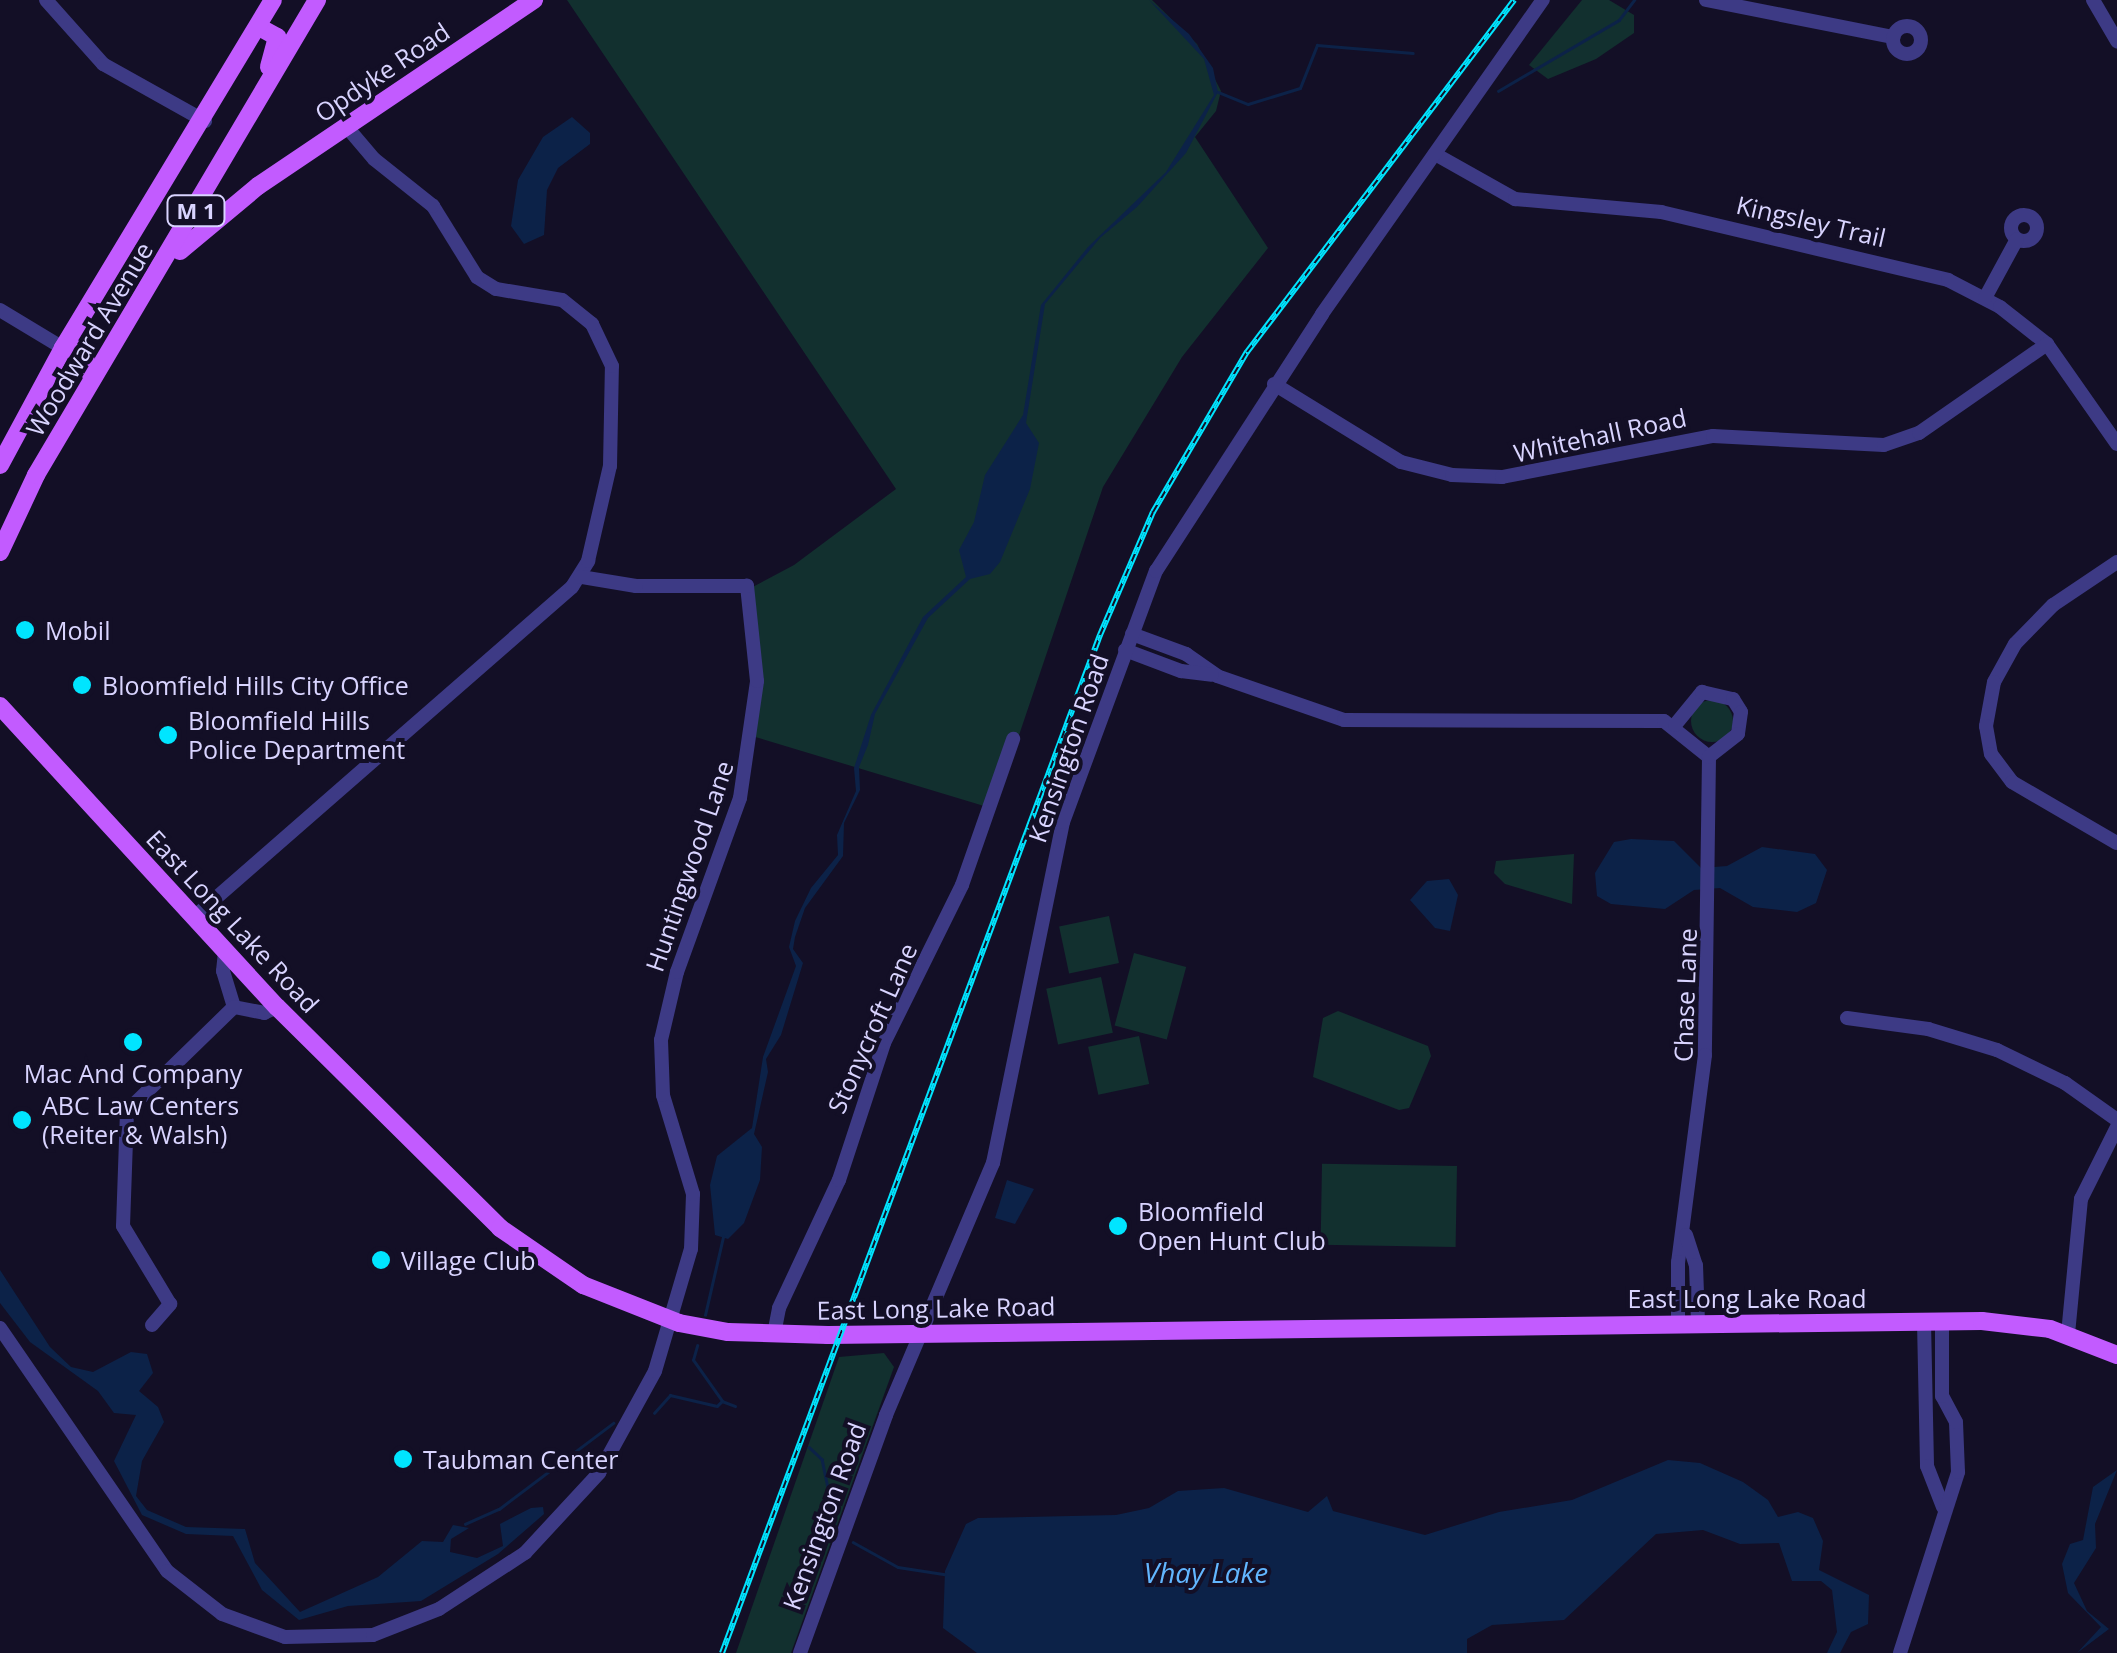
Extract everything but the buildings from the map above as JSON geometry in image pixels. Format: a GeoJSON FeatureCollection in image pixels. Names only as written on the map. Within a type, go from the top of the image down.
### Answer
{"type":"FeatureCollection","features":[{"type":"Feature","properties":{"kind":"main road","name":"Woodward Avenue"},"geometry":{"type":"LineString","coordinates":[[0,465],[62,348],[204,120],[273,0]]}},
{"type":"Feature","properties":{"kind":"main road","name":"Woodward Avenue"},"geometry":{"type":"LineString","coordinates":[[0,552],[92,378],[217,175],[318,0]]}},
{"type":"Feature","properties":{"kind":"main road","name":"Opdyke Road"},"geometry":{"type":"LineString","coordinates":[[158,273],[258,186],[534,0]]}},
{"type":"Feature","properties":{"kind":"main road"},"geometry":{"type":"LineString","coordinates":[[234,145],[278,43],[260,27]]}},
{"type":"Feature","properties":{"kind":"main road"},"geometry":{"type":"LineString","coordinates":[[217,175],[233,194],[258,186]]}},
{"type":"Feature","properties":{"kind":"main road"},"geometry":{"type":"LineString","coordinates":[[62,348],[82,350],[92,378]]}},
{"type":"Feature","properties":{"kind":"main road","name":"East Long Lake Road"},"geometry":{"type":"LineString","coordinates":[[0,706],[277,1007],[515,1240],[584,1284],[673,1321],[774,1334],[2005,1322],[2068,1334],[2117,1355]]}},
{"type":"Feature","properties":{"kind":"street"},"geometry":{"type":"LineString","coordinates":[[46,0],[104,64],[204,120]]}},
{"type":"Feature","properties":{"kind":"street","name":"Kensington Road"},"geometry":{"type":"LineString","coordinates":[[800,1653],[886,1415],[996,1152],[1063,822],[1125,650],[1170,544],[1274,384],[1544,0]]}},
{"type":"Feature","properties":{"kind":"street"},"geometry":{"type":"LineString","coordinates":[[1706,0],[1753,5],[1893,37]]}},
{"type":"Feature","properties":{"kind":"street"},"geometry":{"type":"LineString","coordinates":[[2093,0],[2117,41]]}},
{"type":"Feature","properties":{"kind":"street"},"geometry":{"type":"LineString","coordinates":[[193,918],[580,577],[613,448],[614,384],[604,344],[566,302],[496,289],[477,277],[432,206],[346,126]]}},
{"type":"Feature","properties":{"kind":"street","name":"Kingsley Trail"},"geometry":{"type":"LineString","coordinates":[[1435,154],[1516,199],[1693,218],[1898,264],[1985,298],[2047,344],[2117,444]]}},
{"type":"Feature","properties":{"kind":"street"},"geometry":{"type":"LineString","coordinates":[[1985,298],[2017,239]]}},
{"type":"Feature","properties":{"kind":"street"},"geometry":{"type":"LineString","coordinates":[[0,310],[62,348]]}},
{"type":"Feature","properties":{"kind":"street","name":"Whitehall Road"},"geometry":{"type":"LineString","coordinates":[[1274,384],[1400,462],[1452,475],[1502,477],[1713,436],[1884,445],[1920,433],[2047,344]]}},
{"type":"Feature","properties":{"kind":"street"},"geometry":{"type":"LineString","coordinates":[[2117,562],[2053,605],[2016,644],[1994,682],[1986,726],[1991,754],[2006,776],[2117,843]]}},
{"type":"Feature","properties":{"kind":"street","name":"Huntingwood Lane"},"geometry":{"type":"LineString","coordinates":[[580,577],[636,586],[747,586],[757,681],[748,768],[676,972],[662,1040],[663,1095],[694,1208],[673,1321]]}},
{"type":"Feature","properties":{"kind":"street"},"geometry":{"type":"LineString","coordinates":[[1132,634],[1186,654],[1218,676]]}},
{"type":"Feature","properties":{"kind":"street"},"geometry":{"type":"LineString","coordinates":[[1125,650],[1181,672],[1218,676],[1364,723],[1674,724],[1708,757],[1738,734],[1742,719],[1733,699],[1702,692],[1674,724]]}},
{"type":"Feature","properties":{"kind":"street","name":"Stonycroft Lane"},"geometry":{"type":"LineString","coordinates":[[774,1334],[780,1308],[839,1180],[884,1044],[958,893],[1013,739]]}},
{"type":"Feature","properties":{"kind":"street","name":"Chase Lane"},"geometry":{"type":"LineString","coordinates":[[1678,1324],[1678,1262],[1686,1234],[1704,1079],[1712,855],[1708,757]]}},
{"type":"Feature","properties":{"kind":"street"},"geometry":{"type":"LineString","coordinates":[[225,952],[234,1006]]}},
{"type":"Feature","properties":{"kind":"street"},"geometry":{"type":"LineString","coordinates":[[234,1006],[264,1014],[277,1007]]}},
{"type":"Feature","properties":{"kind":"street"},"geometry":{"type":"LineString","coordinates":[[152,1325],[168,1313],[169,1301],[132,1249],[121,1216],[121,1149],[130,1104],[234,1006]]}},
{"type":"Feature","properties":{"kind":"street"},"geometry":{"type":"LineString","coordinates":[[1847,1018],[1911,1025],[1996,1050],[2065,1083],[2117,1123],[2081,1198],[2068,1334]]}},
{"type":"Feature","properties":{"kind":"street","name":"Chase Lane"},"geometry":{"type":"LineString","coordinates":[[1686,1234],[1696,1265],[1698,1324]]}},
{"type":"Feature","properties":{"kind":"street"},"geometry":{"type":"LineString","coordinates":[[0,1328],[178,1582],[248,1626],[329,1640],[374,1635],[426,1616],[491,1579],[552,1528],[629,1426],[673,1321]]}},
{"type":"Feature","properties":{"kind":"street"},"geometry":{"type":"LineString","coordinates":[[1933,1322],[1934,1396],[1928,1472],[1944,1506]]}},
{"type":"Feature","properties":{"kind":"street"},"geometry":{"type":"LineString","coordinates":[[1900,1653],[1941,1540],[1944,1506],[1958,1472],[1956,1422],[1934,1396]]}},
{"type":"Feature","properties":{"kind":"green space"},"geometry":{"type":"Polygon","coordinates":[[[567,0],[1152,0],[1197,44],[1221,91],[1216,111],[1195,137],[1268,248],[1182,357],[1103,487],[994,809],[752,736],[747,590],[794,565],[896,489],[567,0]]]}},
{"type":"Feature","properties":{"kind":"green space"},"geometry":{"type":"Polygon","coordinates":[[[1582,0],[1609,0],[1634,15],[1634,33],[1596,59],[1548,79],[1529,65],[1582,0]]]}},
{"type":"Feature","properties":{"kind":"green space"},"geometry":{"type":"Polygon","coordinates":[[[1712,700],[1727,706],[1733,721],[1727,736],[1712,742],[1697,736],[1691,721],[1697,706],[1712,700]]]}},
{"type":"Feature","properties":{"kind":"green space"},"geometry":{"type":"Polygon","coordinates":[[[1574,854],[1572,904],[1505,884],[1494,873],[1496,861],[1574,854]]]}},
{"type":"Feature","properties":{"kind":"green space"},"geometry":{"type":"Polygon","coordinates":[[[1109,916],[1119,963],[1069,974],[1059,927],[1109,916]]]}},
{"type":"Feature","properties":{"kind":"green space"},"geometry":{"type":"Polygon","coordinates":[[[1134,953],[1186,967],[1167,1039],[1115,1025],[1134,953]]]}},
{"type":"Feature","properties":{"kind":"green space"},"geometry":{"type":"Polygon","coordinates":[[[1101,977],[1113,1033],[1058,1044],[1046,989],[1101,977]]]}},
{"type":"Feature","properties":{"kind":"green space"},"geometry":{"type":"Polygon","coordinates":[[[1338,1011],[1428,1046],[1431,1056],[1409,1108],[1399,1110],[1313,1077],[1323,1018],[1338,1011]]]}},
{"type":"Feature","properties":{"kind":"green space"},"geometry":{"type":"Polygon","coordinates":[[[1139,1036],[1149,1084],[1098,1095],[1088,1047],[1139,1036]]]}},
{"type":"Feature","properties":{"kind":"green space"},"geometry":{"type":"Polygon","coordinates":[[[1322,1164],[1457,1166],[1456,1247],[1321,1245],[1322,1164]]]}},
{"type":"Feature","properties":{"kind":"green space"},"geometry":{"type":"Polygon","coordinates":[[[884,1353],[894,1367],[791,1653],[736,1653],[839,1357],[884,1353]]]}},
{"type":"Feature","properties":{"kind":"water"},"geometry":{"type":"Polygon","coordinates":[[[1149,0],[1189,34],[1213,68],[1218,92],[1186,153],[1137,207],[1100,238],[1045,304],[1026,423],[1039,443],[1030,489],[1000,562],[990,574],[970,579],[928,618],[875,714],[859,767],[860,790],[844,823],[843,856],[805,908],[795,937],[793,949],[803,963],[781,1035],[766,1059],[768,1072],[754,1134],[762,1147],[760,1180],[744,1223],[728,1239],[715,1235],[710,1185],[717,1156],[752,1128],[763,1057],[796,966],[789,947],[795,921],[811,888],[838,855],[837,835],[856,791],[854,768],[871,715],[923,617],[966,577],[959,550],[974,522],[985,475],[1023,415],[1041,305],[1088,247],[1166,172],[1214,95],[1204,59],[1149,0]]]}},
{"type":"Feature","properties":{"kind":"water"},"geometry":{"type":"Polygon","coordinates":[[[572,117],[590,133],[590,144],[558,168],[547,190],[544,235],[524,244],[511,226],[518,180],[543,137],[572,117]]]}},
{"type":"Feature","properties":{"kind":"water"},"geometry":{"type":"Polygon","coordinates":[[[1674,841],[1701,868],[1727,866],[1762,847],[1815,854],[1827,870],[1816,903],[1797,912],[1753,907],[1720,888],[1694,890],[1665,909],[1611,904],[1597,896],[1595,873],[1614,842],[1674,841]]]}},
{"type":"Feature","properties":{"kind":"water"},"geometry":{"type":"Polygon","coordinates":[[[1449,879],[1458,895],[1450,931],[1435,928],[1410,900],[1427,881],[1449,879]]]}},
{"type":"Feature","properties":{"kind":"water"},"geometry":{"type":"Polygon","coordinates":[[[1007,1180],[1034,1189],[1015,1224],[995,1218],[1007,1180]]]}},
{"type":"Feature","properties":{"kind":"water"},"geometry":{"type":"Polygon","coordinates":[[[0,1270],[50,1347],[71,1367],[93,1372],[131,1352],[147,1354],[153,1373],[139,1391],[158,1407],[164,1422],[142,1461],[136,1496],[147,1510],[186,1527],[245,1529],[255,1563],[300,1612],[378,1577],[422,1541],[443,1542],[453,1525],[469,1528],[451,1539],[450,1552],[477,1558],[503,1546],[500,1524],[531,1508],[543,1507],[544,1514],[498,1554],[421,1601],[348,1606],[299,1620],[262,1590],[233,1536],[186,1534],[142,1515],[114,1461],[136,1415],[114,1413],[98,1391],[30,1342],[0,1303],[0,1270]]]}},
{"type":"Feature","properties":{"kind":"water","name":"Vhay Lake"},"geometry":{"type":"Polygon","coordinates":[[[1668,1460],[1700,1463],[1743,1482],[1768,1500],[1778,1517],[1798,1512],[1813,1518],[1823,1541],[1819,1570],[1869,1595],[1868,1624],[1851,1632],[1840,1653],[1827,1653],[1837,1632],[1832,1590],[1821,1581],[1792,1581],[1779,1543],[1740,1544],[1703,1530],[1656,1534],[1564,1620],[1492,1625],[1467,1639],[1467,1653],[977,1653],[943,1628],[945,1571],[966,1524],[978,1518],[1116,1515],[1149,1508],[1178,1491],[1224,1488],[1308,1512],[1327,1496],[1333,1511],[1425,1535],[1499,1512],[1572,1500],[1668,1460]]]}},
{"type":"Feature","properties":{"kind":"water"},"geometry":{"type":"Polygon","coordinates":[[[2117,1470],[2095,1524],[2096,1548],[2074,1583],[2087,1611],[2109,1629],[2077,1653],[2101,1627],[2068,1593],[2062,1564],[2070,1544],[2083,1540],[2093,1487],[2117,1470]]]}},
{"type":"Feature","properties":{"kind":"waterway"},"geometry":{"type":"LineString","coordinates":[[1498,91],[1619,20],[1634,0]]}},
{"type":"Feature","properties":{"kind":"waterway"},"geometry":{"type":"LineString","coordinates":[[1218,92],[1248,104],[1300,88],[1317,45],[1413,53]]}},
{"type":"Feature","properties":{"kind":"waterway"},"geometry":{"type":"LineString","coordinates":[[705,1315],[723,1237]]}},
{"type":"Feature","properties":{"kind":"waterway"},"geometry":{"type":"LineString","coordinates":[[654,1413],[670,1395],[717,1406],[722,1401],[693,1360],[697,1346]]}},
{"type":"Feature","properties":{"kind":"waterway"},"geometry":{"type":"LineString","coordinates":[[722,1401],[735,1406]]}},
{"type":"Feature","properties":{"kind":"waterway"},"geometry":{"type":"LineString","coordinates":[[465,1524],[499,1509],[613,1423]]}},
{"type":"Feature","properties":{"kind":"waterway"},"geometry":{"type":"LineString","coordinates":[[809,1447],[822,1459],[835,1522]]}},
{"type":"Feature","properties":{"kind":"waterway"},"geometry":{"type":"LineString","coordinates":[[853,1542],[898,1567],[944,1574]]}},
{"type":"Feature","properties":{"kind":"railway"},"geometry":{"type":"LineString","coordinates":[[722,1653],[1100,635],[1153,512],[1247,352],[1514,0]]}},
{"type":"Feature","properties":{"kind":"place","name":"Mobil"},"geometry":{"type":"Point","coordinates":[25,630]}},
{"type":"Feature","properties":{"kind":"place","name":"Bloomfield Hills City Office"},"geometry":{"type":"Point","coordinates":[82,685]}},
{"type":"Feature","properties":{"kind":"place","name":"Bloomfield Hills Police Department"},"geometry":{"type":"Point","coordinates":[168,735]}},
{"type":"Feature","properties":{"kind":"place","name":"Mac And Company"},"geometry":{"type":"Point","coordinates":[133,1042]}},
{"type":"Feature","properties":{"kind":"place","name":"ABC Law Centers (Reiter & Walsh)"},"geometry":{"type":"Point","coordinates":[22,1120]}},
{"type":"Feature","properties":{"kind":"place","name":"Bloomfield Open Hunt Club"},"geometry":{"type":"Point","coordinates":[1118,1226]}},
{"type":"Feature","properties":{"kind":"place","name":"Village Club"},"geometry":{"type":"Point","coordinates":[381,1260]}},
{"type":"Feature","properties":{"kind":"place","name":"Taubman Center"},"geometry":{"type":"Point","coordinates":[403,1459]}}]}
